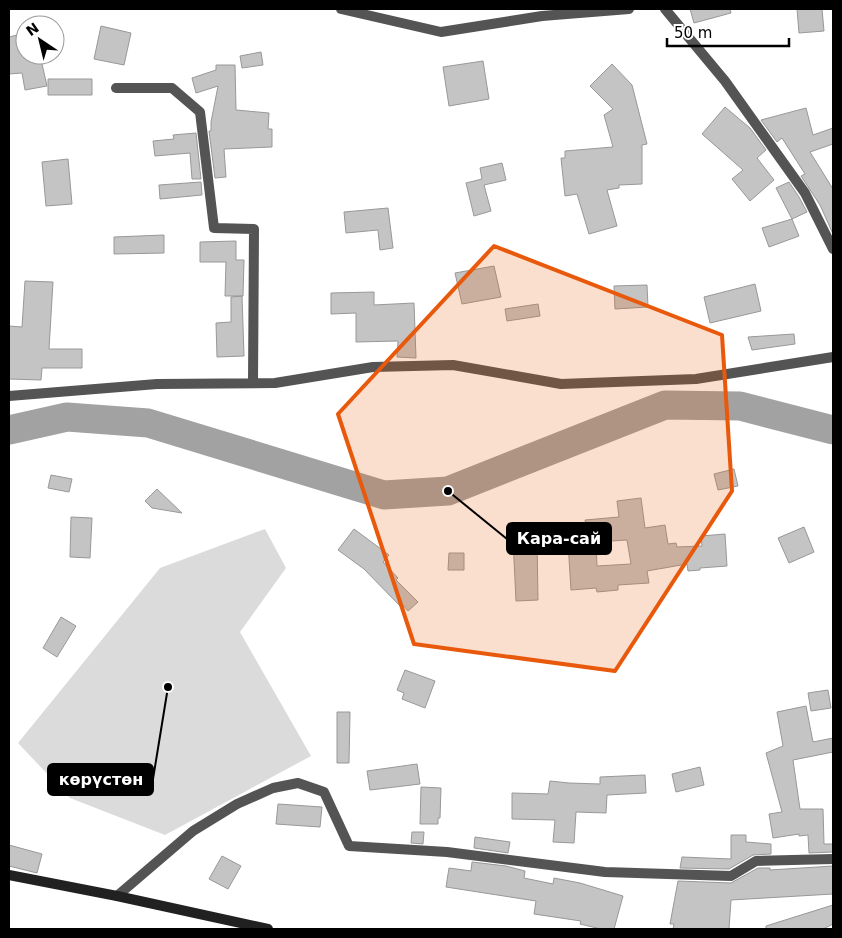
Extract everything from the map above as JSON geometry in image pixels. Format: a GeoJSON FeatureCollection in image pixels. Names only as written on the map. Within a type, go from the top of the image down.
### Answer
{"type":"FeatureCollection","features":[{"type":"Feature","properties":{"kind":"main road"},"geometry":{"type":"LineString","coordinates":[[9,875],[268,929]]}},
{"type":"Feature","properties":{"kind":"street"},"geometry":{"type":"LineString","coordinates":[[341,9],[441,32],[542,16],[629,9]]}},
{"type":"Feature","properties":{"kind":"street"},"geometry":{"type":"LineString","coordinates":[[664,9],[725,81],[805,193],[833,249]]}},
{"type":"Feature","properties":{"kind":"street"},"geometry":{"type":"LineString","coordinates":[[116,88],[172,88],[200,112],[214,228],[254,229],[253,383]]}},
{"type":"Feature","properties":{"kind":"street"},"geometry":{"type":"LineString","coordinates":[[9,396],[157,384],[275,383],[373,367],[454,365],[561,384],[696,379],[833,357]]}},
{"type":"Feature","properties":{"kind":"street"},"geometry":{"type":"LineString","coordinates":[[117,896],[193,831],[237,804],[273,788],[298,783],[324,792],[349,846],[447,852],[605,872],[731,876],[756,861],[833,859]]}},
{"type":"Feature","properties":{"kind":"highlighted area"},"geometry":{"type":"Polygon","coordinates":[[[494,246],[722,335],[732,491],[615,671],[414,644],[338,414],[494,246]]]}},
{"type":"Feature","properties":{"kind":"shaded area"},"geometry":{"type":"Polygon","coordinates":[[[265,529],[286,568],[240,632],[311,756],[165,835],[70,798],[18,743],[160,568],[265,529]]]}},
{"type":"Feature","properties":{"kind":"building"},"geometry":{"type":"Polygon","coordinates":[[[690,9],[730,9],[731,13],[694,23],[690,9]]]}},
{"type":"Feature","properties":{"kind":"building"},"geometry":{"type":"Polygon","coordinates":[[[797,9],[822,9],[824,31],[799,33],[797,9]]]}},
{"type":"Feature","properties":{"kind":"building"},"geometry":{"type":"Polygon","coordinates":[[[101,26],[131,33],[124,65],[94,59],[101,26]]]}},
{"type":"Feature","properties":{"kind":"building"},"geometry":{"type":"Polygon","coordinates":[[[15,36],[15,65],[42,65],[47,86],[25,90],[22,73],[9,74],[9,37],[15,36]]]}},
{"type":"Feature","properties":{"kind":"building"},"geometry":{"type":"Polygon","coordinates":[[[261,52],[263,65],[242,68],[240,56],[261,52]]]}},
{"type":"Feature","properties":{"kind":"building"},"geometry":{"type":"Polygon","coordinates":[[[483,61],[489,99],[449,106],[443,67],[483,61]]]}},
{"type":"Feature","properties":{"kind":"building"},"geometry":{"type":"Polygon","coordinates":[[[612,64],[632,85],[647,144],[642,145],[642,184],[619,185],[619,188],[607,190],[617,226],[589,234],[577,194],[565,196],[561,158],[565,158],[565,151],[613,147],[604,115],[613,109],[590,86],[612,64]]]}},
{"type":"Feature","properties":{"kind":"building"},"geometry":{"type":"Polygon","coordinates":[[[216,65],[235,65],[236,110],[269,113],[268,129],[272,129],[272,147],[224,149],[226,177],[215,178],[209,131],[211,131],[218,86],[196,93],[192,78],[216,70],[216,65]]]}},
{"type":"Feature","properties":{"kind":"building"},"geometry":{"type":"Polygon","coordinates":[[[48,79],[92,79],[92,95],[48,95],[48,79]]]}},
{"type":"Feature","properties":{"kind":"building"},"geometry":{"type":"Polygon","coordinates":[[[725,107],[750,128],[766,150],[757,158],[774,180],[750,201],[732,179],[743,170],[702,134],[725,107]]]}},
{"type":"Feature","properties":{"kind":"building"},"geometry":{"type":"Polygon","coordinates":[[[806,108],[813,135],[833,128],[833,144],[810,152],[833,189],[833,234],[820,205],[801,176],[805,174],[782,138],[777,142],[761,120],[806,108]]]}},
{"type":"Feature","properties":{"kind":"building"},"geometry":{"type":"Polygon","coordinates":[[[196,133],[201,179],[192,179],[190,153],[155,156],[153,141],[174,139],[173,135],[196,133]]]}},
{"type":"Feature","properties":{"kind":"building"},"geometry":{"type":"Polygon","coordinates":[[[68,159],[72,204],[46,206],[42,162],[68,159]]]}},
{"type":"Feature","properties":{"kind":"building"},"geometry":{"type":"Polygon","coordinates":[[[502,163],[506,180],[484,185],[491,211],[474,216],[466,183],[482,179],[480,168],[502,163]]]}},
{"type":"Feature","properties":{"kind":"building"},"geometry":{"type":"Polygon","coordinates":[[[201,182],[202,195],[160,199],[159,185],[201,182]]]}},
{"type":"Feature","properties":{"kind":"building"},"geometry":{"type":"Polygon","coordinates":[[[789,182],[807,212],[792,219],[776,188],[789,182]]]}},
{"type":"Feature","properties":{"kind":"building"},"geometry":{"type":"Polygon","coordinates":[[[388,208],[393,248],[380,250],[378,230],[346,233],[344,212],[388,208]]]}},
{"type":"Feature","properties":{"kind":"building"},"geometry":{"type":"Polygon","coordinates":[[[792,219],[799,236],[769,247],[762,228],[792,219]]]}},
{"type":"Feature","properties":{"kind":"building"},"geometry":{"type":"Polygon","coordinates":[[[164,235],[164,253],[114,254],[114,237],[164,235]]]}},
{"type":"Feature","properties":{"kind":"building"},"geometry":{"type":"Polygon","coordinates":[[[236,241],[236,260],[244,260],[243,296],[225,296],[226,262],[200,262],[200,242],[236,241]]]}},
{"type":"Feature","properties":{"kind":"building"},"geometry":{"type":"Polygon","coordinates":[[[494,266],[501,297],[462,304],[455,273],[494,266]]]}},
{"type":"Feature","properties":{"kind":"building"},"geometry":{"type":"Polygon","coordinates":[[[25,281],[53,282],[49,349],[82,349],[82,368],[42,368],[41,380],[9,379],[9,326],[22,327],[25,281]]]}},
{"type":"Feature","properties":{"kind":"building"},"geometry":{"type":"Polygon","coordinates":[[[755,284],[761,311],[710,323],[704,297],[755,284]]]}},
{"type":"Feature","properties":{"kind":"building"},"geometry":{"type":"Polygon","coordinates":[[[647,285],[648,307],[615,309],[614,286],[647,285]]]}},
{"type":"Feature","properties":{"kind":"building"},"geometry":{"type":"Polygon","coordinates":[[[374,292],[374,305],[414,303],[416,358],[397,357],[398,341],[356,342],[356,313],[331,314],[331,293],[374,292]]]}},
{"type":"Feature","properties":{"kind":"building"},"geometry":{"type":"Polygon","coordinates":[[[242,296],[244,356],[217,357],[216,323],[231,322],[231,297],[242,296]]]}},
{"type":"Feature","properties":{"kind":"building"},"geometry":{"type":"Polygon","coordinates":[[[538,304],[540,316],[507,321],[505,309],[538,304]]]}},
{"type":"Feature","properties":{"kind":"building"},"geometry":{"type":"Polygon","coordinates":[[[794,334],[795,344],[752,350],[748,337],[794,334]]]}},
{"type":"Feature","properties":{"kind":"building"},"geometry":{"type":"Polygon","coordinates":[[[734,469],[738,486],[718,490],[714,474],[734,469]]]}},
{"type":"Feature","properties":{"kind":"building"},"geometry":{"type":"Polygon","coordinates":[[[51,475],[72,479],[69,492],[48,488],[51,475]]]}},
{"type":"Feature","properties":{"kind":"building"},"geometry":{"type":"Polygon","coordinates":[[[157,489],[182,513],[152,508],[145,501],[157,489]]]}},
{"type":"Feature","properties":{"kind":"building"},"geometry":{"type":"Polygon","coordinates":[[[641,498],[645,528],[665,525],[668,544],[676,543],[677,547],[702,546],[701,536],[725,534],[727,566],[688,571],[687,564],[647,571],[649,583],[618,585],[618,590],[597,592],[596,588],[571,590],[567,526],[586,525],[585,520],[619,517],[617,501],[641,498]],[[627,540],[596,542],[597,566],[631,564],[627,540]]]}},
{"type":"Feature","properties":{"kind":"building"},"geometry":{"type":"Polygon","coordinates":[[[71,517],[92,518],[90,558],[70,557],[71,517]]]}},
{"type":"Feature","properties":{"kind":"building"},"geometry":{"type":"Polygon","coordinates":[[[804,527],[814,552],[789,563],[778,538],[804,527]]]}},
{"type":"Feature","properties":{"kind":"building"},"geometry":{"type":"Polygon","coordinates":[[[354,529],[389,555],[383,562],[398,578],[396,580],[418,602],[408,611],[403,605],[401,607],[364,569],[338,550],[354,529]]]}},
{"type":"Feature","properties":{"kind":"building"},"geometry":{"type":"Polygon","coordinates":[[[537,538],[538,600],[516,601],[513,539],[537,538]]]}},
{"type":"Feature","properties":{"kind":"building"},"geometry":{"type":"Polygon","coordinates":[[[449,553],[464,553],[464,570],[448,570],[449,553]]]}},
{"type":"Feature","properties":{"kind":"building"},"geometry":{"type":"Polygon","coordinates":[[[61,617],[76,626],[57,657],[43,648],[61,617]]]}},
{"type":"Feature","properties":{"kind":"building"},"geometry":{"type":"Polygon","coordinates":[[[405,670],[435,681],[425,708],[402,699],[404,693],[397,690],[405,670]]]}},
{"type":"Feature","properties":{"kind":"building"},"geometry":{"type":"Polygon","coordinates":[[[828,690],[831,708],[811,711],[808,693],[828,690]]]}},
{"type":"Feature","properties":{"kind":"building"},"geometry":{"type":"Polygon","coordinates":[[[806,706],[813,742],[833,738],[833,752],[793,760],[800,809],[823,809],[824,844],[833,844],[833,852],[809,853],[808,835],[799,836],[799,834],[773,838],[769,814],[782,812],[766,753],[783,746],[777,712],[806,706]]]}},
{"type":"Feature","properties":{"kind":"building"},"geometry":{"type":"Polygon","coordinates":[[[337,712],[350,712],[349,763],[337,763],[337,712]]]}},
{"type":"Feature","properties":{"kind":"building"},"geometry":{"type":"Polygon","coordinates":[[[417,764],[420,784],[370,790],[367,771],[417,764]]]}},
{"type":"Feature","properties":{"kind":"building"},"geometry":{"type":"Polygon","coordinates":[[[700,767],[704,785],[676,792],[672,774],[700,767]]]}},
{"type":"Feature","properties":{"kind":"building"},"geometry":{"type":"Polygon","coordinates":[[[645,775],[646,793],[607,795],[606,813],[576,812],[574,843],[553,842],[555,820],[512,819],[512,793],[548,794],[550,781],[600,784],[600,777],[645,775]]]}},
{"type":"Feature","properties":{"kind":"building"},"geometry":{"type":"Polygon","coordinates":[[[421,787],[441,788],[438,824],[420,824],[421,787]]]}},
{"type":"Feature","properties":{"kind":"building"},"geometry":{"type":"Polygon","coordinates":[[[278,804],[322,807],[320,827],[276,824],[278,804]]]}},
{"type":"Feature","properties":{"kind":"building"},"geometry":{"type":"Polygon","coordinates":[[[412,832],[424,832],[423,844],[411,843],[412,832]]]}},
{"type":"Feature","properties":{"kind":"building"},"geometry":{"type":"Polygon","coordinates":[[[731,835],[746,835],[746,842],[771,844],[771,854],[753,855],[729,869],[680,868],[682,857],[731,859],[731,835]]]}},
{"type":"Feature","properties":{"kind":"building"},"geometry":{"type":"Polygon","coordinates":[[[475,837],[510,842],[508,853],[474,848],[475,837]]]}},
{"type":"Feature","properties":{"kind":"building"},"geometry":{"type":"Polygon","coordinates":[[[9,845],[42,854],[37,873],[9,866],[9,845]]]}},
{"type":"Feature","properties":{"kind":"building"},"geometry":{"type":"Polygon","coordinates":[[[222,856],[241,866],[228,889],[209,879],[222,856]]]}},
{"type":"Feature","properties":{"kind":"building"},"geometry":{"type":"Polygon","coordinates":[[[472,862],[506,866],[525,871],[524,878],[553,884],[554,878],[580,883],[623,896],[614,929],[601,929],[580,924],[581,921],[534,914],[536,901],[446,887],[449,868],[471,871],[472,862]]]}},
{"type":"Feature","properties":{"kind":"building"},"geometry":{"type":"Polygon","coordinates":[[[833,866],[833,894],[731,900],[729,929],[673,929],[674,924],[670,924],[678,881],[731,883],[758,868],[770,868],[770,870],[833,866]]]}},
{"type":"Feature","properties":{"kind":"building"},"geometry":{"type":"Polygon","coordinates":[[[833,905],[833,924],[823,929],[766,929],[766,926],[833,905]]]}},
{"type":"Feature","properties":{"kind":"waterway"},"geometry":{"type":"LineString","coordinates":[[9,430],[67,417],[148,423],[384,495],[448,491],[665,405],[740,406],[833,430]]}},
{"type":"Feature","properties":{"kind":"place","name":"Кара-сай"},"geometry":{"type":"Point","coordinates":[448,491]}},
{"type":"Feature","properties":{"kind":"place","name":"көрүстөн"},"geometry":{"type":"Point","coordinates":[168,687]}}]}
